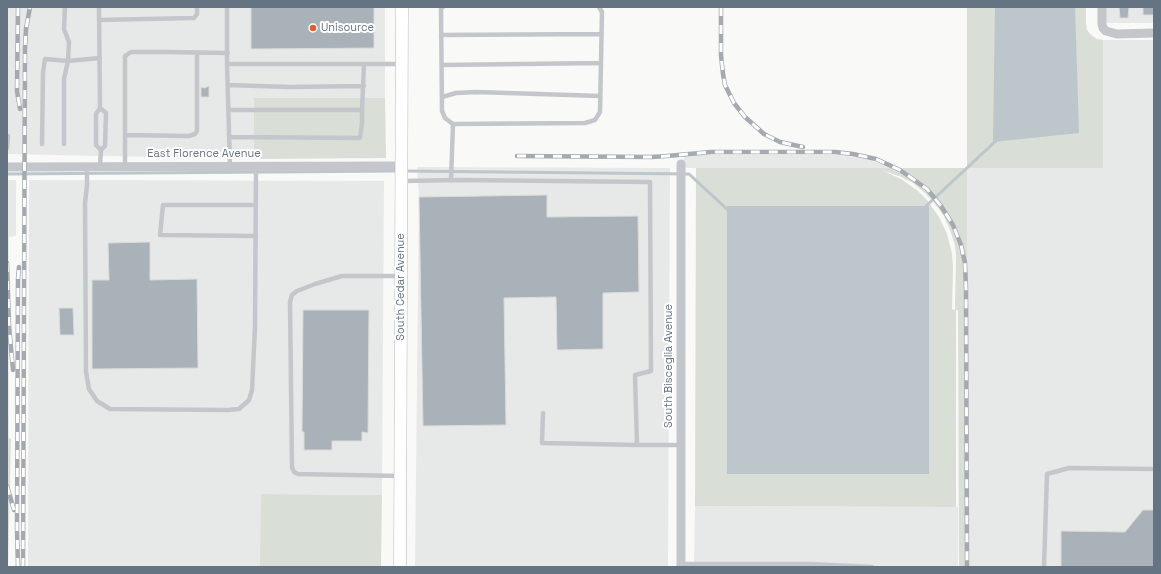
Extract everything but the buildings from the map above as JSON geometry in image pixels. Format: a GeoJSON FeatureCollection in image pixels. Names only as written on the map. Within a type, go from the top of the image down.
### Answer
{"type":"FeatureCollection","features":[{"type":"Feature","properties":{"kind":"main road","name":"South Cedar Avenue"},"geometry":{"type":"LineString","coordinates":[[400,567],[402,7]]}},
{"type":"Feature","properties":{"kind":"street"},"geometry":{"type":"LineString","coordinates":[[1102,7],[1102,24],[1106,31],[1117,34],[1154,33]]}},
{"type":"Feature","properties":{"kind":"street","name":"South Bisceglia Avenue"},"geometry":{"type":"LineString","coordinates":[[681,164],[681,566]]}},
{"type":"Feature","properties":{"kind":"street","name":"East Florence Avenue"},"geometry":{"type":"LineString","coordinates":[[7,167],[401,166]]}},
{"type":"Feature","properties":{"kind":"lane"},"geometry":{"type":"LineString","coordinates":[[64,144],[64,79],[68,60],[69,42],[64,29],[65,7]]}},
{"type":"Feature","properties":{"kind":"lane"},"geometry":{"type":"LineString","coordinates":[[99,7],[100,108],[96,114],[96,145],[101,150]]}},
{"type":"Feature","properties":{"kind":"lane"},"geometry":{"type":"LineString","coordinates":[[99,20],[194,18],[197,14],[197,7]]}},
{"type":"Feature","properties":{"kind":"lane"},"geometry":{"type":"LineString","coordinates":[[227,7],[230,166]]}},
{"type":"Feature","properties":{"kind":"lane"},"geometry":{"type":"LineString","coordinates":[[443,7],[441,9],[442,111],[445,118],[453,124],[585,122],[595,120],[600,112],[602,12],[599,7]]}},
{"type":"Feature","properties":{"kind":"lane"},"geometry":{"type":"LineString","coordinates":[[441,35],[601,34]]}},
{"type":"Feature","properties":{"kind":"lane"},"geometry":{"type":"LineString","coordinates":[[125,166],[126,56],[131,52],[228,54]]}},
{"type":"Feature","properties":{"kind":"lane"},"geometry":{"type":"LineString","coordinates":[[125,135],[189,136],[195,134],[197,131],[197,53]]}},
{"type":"Feature","properties":{"kind":"lane"},"geometry":{"type":"LineString","coordinates":[[42,144],[43,72],[45,59],[68,60],[100,58]]}},
{"type":"Feature","properties":{"kind":"lane"},"geometry":{"type":"LineString","coordinates":[[442,65],[601,63]]}},
{"type":"Feature","properties":{"kind":"lane"},"geometry":{"type":"LineString","coordinates":[[227,64],[402,64]]}},
{"type":"Feature","properties":{"kind":"lane"},"geometry":{"type":"LineString","coordinates":[[230,137],[360,138],[364,64]]}},
{"type":"Feature","properties":{"kind":"lane"},"geometry":{"type":"LineString","coordinates":[[228,85],[289,87],[364,86]]}},
{"type":"Feature","properties":{"kind":"lane"},"geometry":{"type":"LineString","coordinates":[[442,97],[456,93],[476,92],[600,96]]}},
{"type":"Feature","properties":{"kind":"lane"},"geometry":{"type":"LineString","coordinates":[[100,108],[106,113],[106,146],[101,150],[100,166]]}},
{"type":"Feature","properties":{"kind":"lane"},"geometry":{"type":"LineString","coordinates":[[229,110],[362,110]]}},
{"type":"Feature","properties":{"kind":"lane"},"geometry":{"type":"LineString","coordinates":[[452,180],[453,124]]}},
{"type":"Feature","properties":{"kind":"lane"},"geometry":{"type":"LineString","coordinates":[[7,136],[7,148]]}},
{"type":"Feature","properties":{"kind":"lane"},"geometry":{"type":"LineString","coordinates":[[87,166],[85,203],[86,372],[89,389],[96,400],[110,409],[228,410],[239,408],[249,400],[252,390],[255,327],[256,166]]}},
{"type":"Feature","properties":{"kind":"lane"},"geometry":{"type":"LineString","coordinates":[[401,181],[452,180],[650,182],[651,371],[635,375],[637,445]]}},
{"type":"Feature","properties":{"kind":"lane"},"geometry":{"type":"LineString","coordinates":[[256,205],[163,205],[160,235],[256,236]]}},
{"type":"Feature","properties":{"kind":"lane"},"geometry":{"type":"LineString","coordinates":[[400,476],[298,474],[294,472],[292,467],[290,302],[292,295],[297,291],[342,276],[401,276]]}},
{"type":"Feature","properties":{"kind":"lane"},"geometry":{"type":"LineString","coordinates":[[544,413],[542,443],[681,445]]}},
{"type":"Feature","properties":{"kind":"lane"},"geometry":{"type":"LineString","coordinates":[[1044,567],[1047,474],[1069,468],[1154,469]]}},
{"type":"Feature","properties":{"kind":"lane"},"geometry":{"type":"LineString","coordinates":[[681,566],[872,567]]}},
{"type":"Feature","properties":{"kind":"shaded area"},"geometry":{"type":"Polygon","coordinates":[[[7,7],[385,7],[385,98],[254,98],[254,159],[7,154],[7,7]]]}},
{"type":"Feature","properties":{"kind":"shaded area"},"geometry":{"type":"Polygon","coordinates":[[[967,7],[1086,7],[1087,30],[1097,39],[1103,40],[1103,168],[967,168],[967,7]]]}},
{"type":"Feature","properties":{"kind":"shaded area"},"geometry":{"type":"Polygon","coordinates":[[[995,7],[1075,7],[1079,133],[993,142],[995,7]]]}},
{"type":"Feature","properties":{"kind":"shaded area"},"geometry":{"type":"Polygon","coordinates":[[[1103,7],[1154,7],[1154,23],[1103,23],[1103,7]]]}},
{"type":"Feature","properties":{"kind":"shaded area"},"geometry":{"type":"Polygon","coordinates":[[[1103,40],[1154,40],[1154,567],[967,567],[967,168],[1102,168],[1103,40]]]}},
{"type":"Feature","properties":{"kind":"shaded area"},"geometry":{"type":"Polygon","coordinates":[[[254,98],[385,98],[386,158],[254,159],[254,98]]]}},
{"type":"Feature","properties":{"kind":"shaded area"},"geometry":{"type":"Polygon","coordinates":[[[684,155],[842,155],[869,160],[893,168],[684,168],[684,155]]]}},
{"type":"Feature","properties":{"kind":"shaded area"},"geometry":{"type":"Polygon","coordinates":[[[417,167],[670,168],[668,567],[415,567],[419,197],[417,167]]]}},
{"type":"Feature","properties":{"kind":"shaded area"},"geometry":{"type":"Polygon","coordinates":[[[696,168],[967,168],[967,567],[959,567],[958,310],[956,310],[956,507],[695,506],[696,168]],[[881,170],[901,179],[918,191],[927,200],[939,217],[947,234],[952,253],[952,309],[955,310],[956,255],[955,245],[950,230],[944,216],[925,193],[913,183],[899,176],[881,170]]]}},
{"type":"Feature","properties":{"kind":"shaded area"},"geometry":{"type":"Polygon","coordinates":[[[7,180],[16,180],[16,236],[9,237],[9,440],[7,440],[7,180]]]}},
{"type":"Feature","properties":{"kind":"shaded area"},"geometry":{"type":"Polygon","coordinates":[[[29,180],[384,181],[382,495],[261,494],[261,567],[28,567],[29,180]]]}},
{"type":"Feature","properties":{"kind":"shaded area"},"geometry":{"type":"Polygon","coordinates":[[[727,206],[929,206],[929,474],[727,474],[727,206]]]}},
{"type":"Feature","properties":{"kind":"shaded area"},"geometry":{"type":"Polygon","coordinates":[[[7,438],[11,439],[8,567],[7,567],[7,438]]]}},
{"type":"Feature","properties":{"kind":"shaded area"},"geometry":{"type":"Polygon","coordinates":[[[261,494],[382,495],[381,567],[260,567],[261,494]]]}},
{"type":"Feature","properties":{"kind":"shaded area"},"geometry":{"type":"Polygon","coordinates":[[[695,506],[958,507],[958,567],[694,567],[695,506]]]}},
{"type":"Feature","properties":{"kind":"waterway"},"geometry":{"type":"LineString","coordinates":[[924,208],[999,138]]}},
{"type":"Feature","properties":{"kind":"waterway"},"geometry":{"type":"LineString","coordinates":[[7,174],[399,171]]}},
{"type":"Feature","properties":{"kind":"waterway"},"geometry":{"type":"LineString","coordinates":[[405,171],[689,174],[729,211]]}},
{"type":"Feature","properties":{"kind":"railway"},"geometry":{"type":"LineString","coordinates":[[18,7],[17,91],[20,109]]}},
{"type":"Feature","properties":{"kind":"railway"},"geometry":{"type":"LineString","coordinates":[[23,567],[25,48],[26,29],[30,7]]}},
{"type":"Feature","properties":{"kind":"railway"},"geometry":{"type":"LineString","coordinates":[[721,7],[721,55],[723,74],[725,85],[734,103],[745,117],[764,134],[780,142],[803,147]]}},
{"type":"Feature","properties":{"kind":"railway"},"geometry":{"type":"LineString","coordinates":[[517,156],[652,157],[711,152],[835,152],[876,159],[900,170],[927,189],[941,206],[953,225],[961,245],[965,263],[967,567]]}},
{"type":"Feature","properties":{"kind":"railway"},"geometry":{"type":"LineString","coordinates":[[7,263],[9,325],[13,370]]}},
{"type":"Feature","properties":{"kind":"railway"},"geometry":{"type":"LineString","coordinates":[[18,567],[19,267]]}},
{"type":"Feature","properties":{"kind":"railway"},"geometry":{"type":"LineString","coordinates":[[7,486],[14,510]]}},
{"type":"Feature","properties":{"kind":"place","name":"Unisource"},"geometry":{"type":"Point","coordinates":[313,28]}}]}
